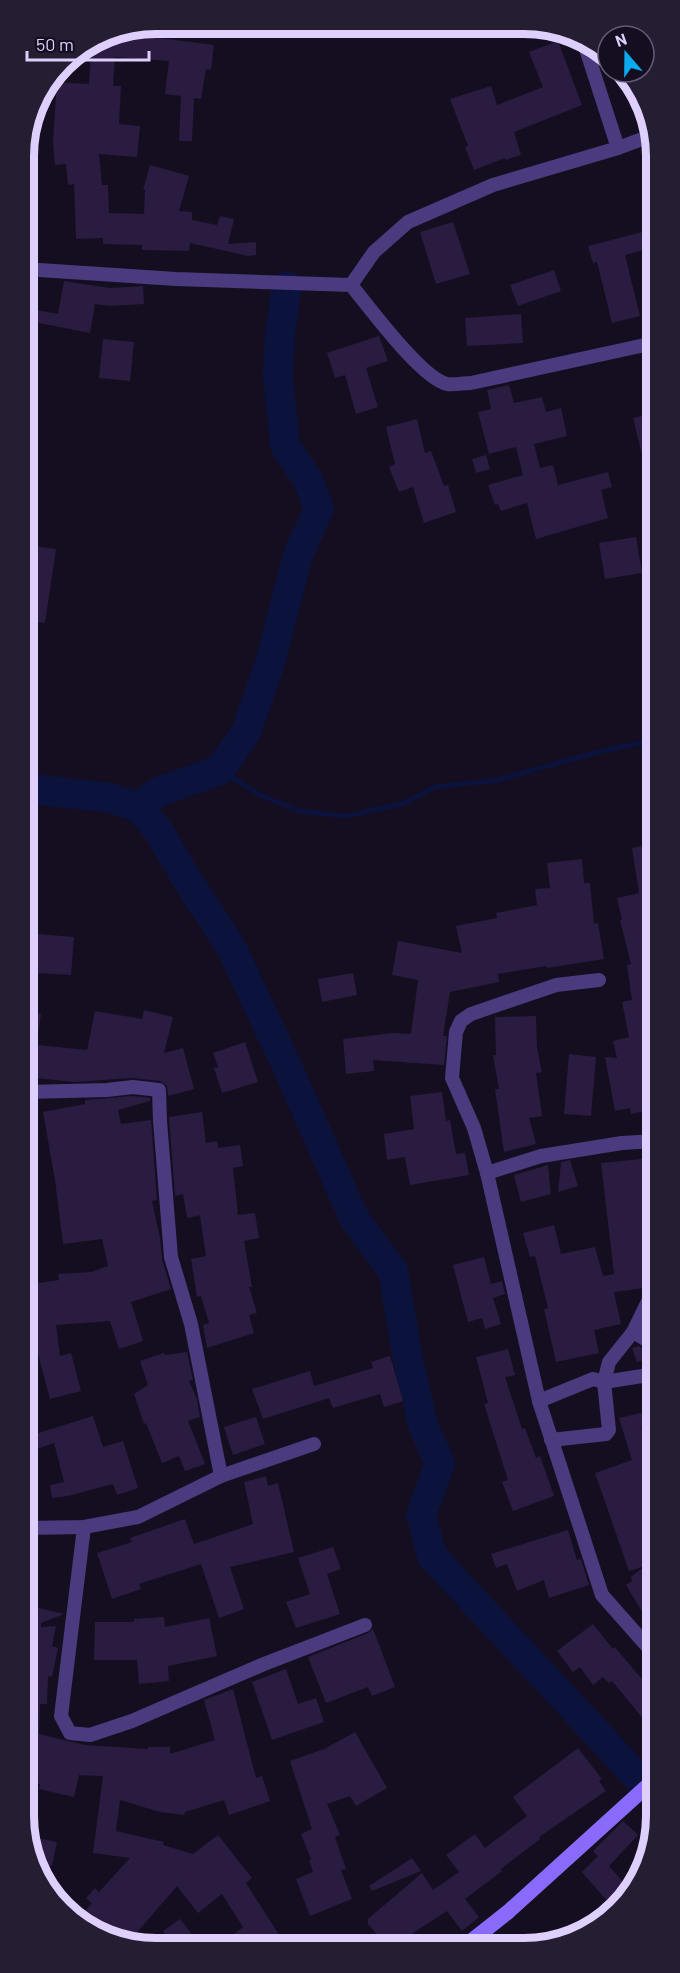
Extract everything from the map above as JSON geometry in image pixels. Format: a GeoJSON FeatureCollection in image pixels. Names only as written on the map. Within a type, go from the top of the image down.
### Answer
{"type":"FeatureCollection","features":[{"type":"Feature","properties":{"kind":"street"},"geometry":{"type":"LineString","coordinates":[[587,53],[618,148]]}},
{"type":"Feature","properties":{"kind":"street"},"geometry":{"type":"LineString","coordinates":[[351,285],[374,252],[408,222],[493,185],[644,138]]}},
{"type":"Feature","properties":{"kind":"street"},"geometry":{"type":"LineString","coordinates":[[35,270],[176,279],[351,285],[424,370],[446,384],[471,383],[646,345]]}},
{"type":"Feature","properties":{"kind":"street"},"geometry":{"type":"LineString","coordinates":[[599,980],[556,985],[471,1014],[461,1021],[456,1032],[452,1078],[474,1128],[487,1173],[538,1401],[602,1595],[645,1643]]}},
{"type":"Feature","properties":{"kind":"street"},"geometry":{"type":"LineString","coordinates":[[34,1092],[133,1087],[159,1090],[159,1122],[171,1257],[191,1324],[220,1476]]}},
{"type":"Feature","properties":{"kind":"street"},"geometry":{"type":"LineString","coordinates":[[487,1173],[541,1156],[645,1142]]}},
{"type":"Feature","properties":{"kind":"street"},"geometry":{"type":"LineString","coordinates":[[551,1440],[606,1434],[609,1430],[604,1382],[609,1362],[633,1332],[645,1307]]}},
{"type":"Feature","properties":{"kind":"street"},"geometry":{"type":"LineString","coordinates":[[633,1332],[645,1339]]}},
{"type":"Feature","properties":{"kind":"street"},"geometry":{"type":"LineString","coordinates":[[538,1401],[593,1379],[604,1382],[645,1376]]}},
{"type":"Feature","properties":{"kind":"street"},"geometry":{"type":"LineString","coordinates":[[34,1528],[84,1527],[138,1516],[220,1476],[314,1444]]}},
{"type":"Feature","properties":{"kind":"street"},"geometry":{"type":"LineString","coordinates":[[84,1527],[61,1716],[70,1733],[90,1735],[132,1721],[275,1660],[365,1625]]}},
{"type":"Feature","properties":{"kind":"street"},"geometry":{"type":"LineString","coordinates":[[475,1938],[645,1788]]}},
{"type":"Feature","properties":{"kind":"building"},"geometry":{"type":"Polygon","coordinates":[[[152,35],[152,37],[214,45],[211,70],[206,69],[201,99],[194,98],[192,141],[179,141],[181,96],[165,94],[169,61],[115,57],[113,86],[121,86],[119,124],[140,126],[137,157],[99,154],[102,185],[108,185],[109,213],[144,214],[145,190],[143,190],[150,165],[189,176],[179,211],[192,212],[192,220],[217,225],[220,216],[234,219],[228,244],[256,242],[256,255],[248,256],[190,243],[189,251],[142,250],[142,245],[103,244],[103,238],[76,239],[74,184],[68,185],[66,164],[55,165],[53,141],[57,87],[60,82],[89,84],[91,54],[117,41],[152,35]]]}},
{"type":"Feature","properties":{"kind":"building"},"geometry":{"type":"Polygon","coordinates":[[[558,41],[582,105],[514,132],[521,155],[506,160],[505,158],[474,170],[465,147],[468,146],[450,99],[491,86],[497,105],[543,87],[529,52],[558,41]]]}},
{"type":"Feature","properties":{"kind":"building"},"geometry":{"type":"Polygon","coordinates":[[[453,222],[470,274],[436,284],[420,232],[453,222]]]}},
{"type":"Feature","properties":{"kind":"building"},"geometry":{"type":"Polygon","coordinates":[[[646,231],[646,249],[625,255],[640,316],[612,323],[597,262],[593,263],[588,246],[646,231]]]}},
{"type":"Feature","properties":{"kind":"building"},"geometry":{"type":"Polygon","coordinates":[[[554,270],[561,291],[518,306],[510,285],[554,270]]]}},
{"type":"Feature","properties":{"kind":"building"},"geometry":{"type":"Polygon","coordinates":[[[64,281],[110,288],[143,286],[144,304],[110,306],[95,304],[90,333],[35,322],[35,310],[58,314],[64,281]]]}},
{"type":"Feature","properties":{"kind":"building"},"geometry":{"type":"Polygon","coordinates":[[[521,314],[523,343],[467,346],[465,318],[521,314]]]}},
{"type":"Feature","properties":{"kind":"building"},"geometry":{"type":"Polygon","coordinates":[[[379,336],[388,361],[366,368],[378,407],[356,414],[345,375],[335,378],[327,353],[379,336]]]}},
{"type":"Feature","properties":{"kind":"building"},"geometry":{"type":"Polygon","coordinates":[[[103,339],[134,342],[130,381],[99,378],[103,339]]]}},
{"type":"Feature","properties":{"kind":"building"},"geometry":{"type":"Polygon","coordinates":[[[509,385],[514,403],[542,397],[546,412],[561,408],[567,436],[534,444],[540,468],[553,465],[558,485],[608,472],[612,487],[601,490],[608,518],[536,539],[527,503],[501,511],[498,504],[495,505],[488,485],[523,475],[516,447],[489,454],[478,412],[491,409],[487,390],[509,385]]]}},
{"type":"Feature","properties":{"kind":"building"},"geometry":{"type":"Polygon","coordinates":[[[646,415],[646,470],[633,418],[646,415]]]}},
{"type":"Feature","properties":{"kind":"building"},"geometry":{"type":"Polygon","coordinates":[[[417,419],[425,453],[431,451],[444,486],[448,485],[456,512],[424,523],[413,487],[399,492],[389,467],[395,464],[386,427],[417,419]]]}},
{"type":"Feature","properties":{"kind":"building"},"geometry":{"type":"Polygon","coordinates":[[[486,455],[490,469],[476,473],[472,459],[486,455]]]}},
{"type":"Feature","properties":{"kind":"building"},"geometry":{"type":"Polygon","coordinates":[[[636,537],[642,573],[605,579],[599,543],[636,537]]]}},
{"type":"Feature","properties":{"kind":"building"},"geometry":{"type":"Polygon","coordinates":[[[35,546],[56,549],[45,623],[35,621],[35,546]]]}},
{"type":"Feature","properties":{"kind":"building"},"geometry":{"type":"Polygon","coordinates":[[[641,846],[642,849],[646,848],[645,1111],[631,1114],[630,1108],[615,1111],[605,1057],[617,1058],[613,1041],[629,1037],[622,1002],[632,1000],[627,965],[631,964],[617,898],[639,893],[632,848],[641,846]]]}},
{"type":"Feature","properties":{"kind":"building"},"geometry":{"type":"Polygon","coordinates":[[[582,859],[584,883],[590,883],[594,924],[598,923],[604,959],[498,974],[499,982],[450,992],[443,1036],[447,1036],[444,1065],[373,1060],[374,1071],[346,1074],[343,1039],[393,1033],[411,1034],[418,980],[392,975],[398,941],[462,953],[456,926],[497,918],[496,913],[537,905],[535,889],[550,888],[547,863],[582,859]]]}},
{"type":"Feature","properties":{"kind":"building"},"geometry":{"type":"Polygon","coordinates":[[[35,934],[74,937],[71,975],[37,973],[35,1001],[35,934]]]}},
{"type":"Feature","properties":{"kind":"building"},"geometry":{"type":"Polygon","coordinates":[[[353,973],[357,995],[322,1002],[318,979],[353,973]]]}},
{"type":"Feature","properties":{"kind":"building"},"geometry":{"type":"Polygon","coordinates":[[[144,1010],[173,1017],[164,1053],[183,1048],[194,1089],[168,1096],[167,1086],[160,1081],[132,1078],[75,1082],[34,1078],[34,1045],[87,1050],[95,1011],[142,1019],[144,1010]]]}},
{"type":"Feature","properties":{"kind":"building"},"geometry":{"type":"Polygon","coordinates":[[[34,1013],[41,1014],[37,1041],[34,1041],[34,1013]]]}},
{"type":"Feature","properties":{"kind":"building"},"geometry":{"type":"Polygon","coordinates":[[[536,1016],[537,1048],[542,1072],[536,1073],[542,1116],[529,1118],[536,1144],[504,1152],[495,1089],[499,1089],[493,1055],[496,1055],[495,1017],[536,1016]]]}},
{"type":"Feature","properties":{"kind":"building"},"geometry":{"type":"Polygon","coordinates":[[[245,1042],[258,1082],[222,1093],[214,1068],[218,1067],[213,1053],[245,1042]]]}},
{"type":"Feature","properties":{"kind":"building"},"geometry":{"type":"Polygon","coordinates":[[[569,1054],[596,1057],[591,1116],[564,1114],[569,1054]]]}},
{"type":"Feature","properties":{"kind":"building"},"geometry":{"type":"Polygon","coordinates":[[[442,1092],[446,1121],[450,1120],[456,1154],[465,1153],[469,1175],[410,1185],[405,1157],[387,1160],[384,1134],[414,1129],[410,1096],[442,1092]]]}},
{"type":"Feature","properties":{"kind":"building"},"geometry":{"type":"Polygon","coordinates":[[[133,1096],[150,1098],[150,1101],[118,1110],[121,1124],[151,1120],[157,1200],[152,1201],[162,1259],[171,1289],[131,1302],[143,1341],[119,1349],[110,1321],[56,1325],[60,1356],[71,1353],[81,1391],[50,1399],[34,1340],[34,1284],[59,1280],[58,1274],[91,1272],[108,1266],[102,1239],[63,1244],[43,1112],[85,1104],[85,1100],[133,1096]]]}},
{"type":"Feature","properties":{"kind":"building"},"geometry":{"type":"Polygon","coordinates":[[[202,1112],[206,1143],[217,1141],[218,1148],[240,1145],[243,1166],[233,1168],[238,1215],[255,1213],[259,1238],[244,1241],[252,1287],[249,1287],[257,1313],[249,1315],[254,1333],[207,1348],[203,1325],[209,1323],[201,1296],[197,1297],[191,1259],[206,1256],[200,1215],[187,1217],[183,1194],[175,1196],[169,1117],[202,1112]]]}},
{"type":"Feature","properties":{"kind":"building"},"geometry":{"type":"Polygon","coordinates":[[[645,1159],[645,1287],[614,1292],[621,1324],[594,1330],[599,1353],[556,1362],[544,1309],[548,1308],[535,1256],[530,1257],[523,1233],[554,1225],[561,1254],[595,1247],[603,1276],[614,1274],[601,1163],[645,1159]]]}},
{"type":"Feature","properties":{"kind":"building"},"geometry":{"type":"Polygon","coordinates":[[[570,1160],[578,1186],[558,1192],[561,1162],[570,1160]]]}},
{"type":"Feature","properties":{"kind":"building"},"geometry":{"type":"Polygon","coordinates":[[[548,1165],[551,1194],[521,1202],[514,1175],[548,1165]]]}},
{"type":"Feature","properties":{"kind":"building"},"geometry":{"type":"Polygon","coordinates":[[[484,1257],[491,1284],[502,1281],[505,1294],[493,1298],[501,1324],[485,1329],[482,1318],[468,1322],[453,1265],[484,1257]]]}},
{"type":"Feature","properties":{"kind":"building"},"geometry":{"type":"Polygon","coordinates":[[[638,1346],[645,1350],[645,1359],[637,1362],[632,1348],[638,1346]]]}},
{"type":"Feature","properties":{"kind":"building"},"geometry":{"type":"Polygon","coordinates":[[[508,1349],[515,1375],[505,1377],[522,1429],[525,1428],[536,1458],[540,1456],[554,1496],[513,1511],[502,1482],[508,1480],[484,1404],[488,1403],[476,1357],[508,1349]]]}},
{"type":"Feature","properties":{"kind":"building"},"geometry":{"type":"Polygon","coordinates":[[[187,1352],[193,1380],[189,1381],[197,1399],[200,1417],[188,1421],[205,1464],[185,1471],[179,1456],[162,1463],[146,1423],[144,1424],[134,1394],[148,1385],[140,1361],[164,1353],[165,1355],[187,1352]]]}},
{"type":"Feature","properties":{"kind":"building"},"geometry":{"type":"Polygon","coordinates":[[[390,1356],[403,1401],[384,1407],[380,1394],[333,1408],[329,1398],[263,1419],[252,1389],[310,1371],[314,1386],[373,1368],[371,1362],[390,1356]]]}},
{"type":"Feature","properties":{"kind":"building"},"geometry":{"type":"Polygon","coordinates":[[[645,1412],[645,1427],[641,1428],[645,1441],[645,1617],[626,1585],[632,1581],[631,1577],[645,1566],[629,1571],[595,1473],[632,1460],[619,1418],[645,1412]]]}},
{"type":"Feature","properties":{"kind":"building"},"geometry":{"type":"Polygon","coordinates":[[[93,1416],[103,1447],[123,1441],[138,1488],[117,1495],[113,1484],[52,1498],[50,1485],[64,1482],[54,1443],[34,1450],[34,1434],[93,1416]]]}},
{"type":"Feature","properties":{"kind":"building"},"geometry":{"type":"Polygon","coordinates":[[[256,1417],[265,1444],[233,1455],[224,1427],[256,1417]]]}},
{"type":"Feature","properties":{"kind":"building"},"geometry":{"type":"Polygon","coordinates":[[[266,1476],[268,1486],[278,1483],[294,1552],[230,1567],[244,1609],[219,1618],[201,1564],[139,1584],[141,1589],[112,1599],[97,1553],[132,1542],[130,1538],[185,1519],[194,1544],[253,1524],[244,1482],[266,1476]]]}},
{"type":"Feature","properties":{"kind":"building"},"geometry":{"type":"Polygon","coordinates":[[[568,1530],[577,1560],[581,1559],[589,1585],[549,1598],[544,1580],[517,1591],[507,1564],[496,1568],[491,1554],[568,1530]]]}},
{"type":"Feature","properties":{"kind":"building"},"geometry":{"type":"Polygon","coordinates":[[[333,1547],[341,1569],[327,1574],[340,1614],[296,1628],[286,1602],[310,1594],[298,1558],[333,1547]]]}},
{"type":"Feature","properties":{"kind":"building"},"geometry":{"type":"Polygon","coordinates":[[[34,1607],[64,1614],[41,1623],[41,1627],[56,1626],[52,1646],[58,1648],[52,1677],[48,1676],[47,1704],[40,1704],[39,1734],[85,1745],[148,1749],[148,1747],[170,1747],[170,1754],[215,1740],[204,1700],[233,1689],[256,1778],[262,1776],[270,1801],[229,1815],[224,1800],[185,1812],[184,1815],[160,1812],[120,1800],[116,1831],[164,1842],[163,1845],[193,1854],[218,1835],[252,1878],[246,1883],[281,1938],[229,1938],[243,1927],[222,1894],[198,1913],[177,1886],[134,1936],[96,1922],[83,1914],[92,1903],[86,1898],[95,1888],[99,1892],[130,1858],[93,1853],[103,1776],[79,1775],[74,1797],[39,1789],[40,1784],[34,1783],[34,1607]]]}},
{"type":"Feature","properties":{"kind":"building"},"geometry":{"type":"Polygon","coordinates":[[[164,1617],[165,1627],[209,1618],[217,1656],[168,1666],[169,1681],[139,1684],[137,1660],[94,1660],[95,1622],[134,1622],[134,1619],[164,1617]]]}},
{"type":"Feature","properties":{"kind":"building"},"geometry":{"type":"Polygon","coordinates":[[[593,1624],[645,1683],[645,1721],[612,1681],[609,1683],[603,1677],[593,1685],[580,1667],[573,1672],[557,1651],[593,1624]]]}},
{"type":"Feature","properties":{"kind":"building"},"geometry":{"type":"Polygon","coordinates":[[[373,1629],[395,1687],[372,1696],[368,1687],[326,1703],[308,1657],[373,1629]]]}},
{"type":"Feature","properties":{"kind":"building"},"geometry":{"type":"Polygon","coordinates":[[[286,1669],[298,1704],[316,1698],[324,1722],[272,1740],[252,1682],[286,1669]]]}},
{"type":"Feature","properties":{"kind":"building"},"geometry":{"type":"Polygon","coordinates":[[[355,1732],[387,1788],[356,1806],[350,1796],[327,1804],[340,1835],[335,1837],[346,1869],[341,1870],[352,1899],[310,1916],[296,1879],[313,1872],[309,1860],[311,1859],[301,1834],[312,1829],[290,1761],[324,1749],[355,1732]]]}},
{"type":"Feature","properties":{"kind":"building"},"geometry":{"type":"Polygon","coordinates":[[[578,1748],[602,1779],[599,1781],[606,1791],[539,1837],[540,1839],[501,1869],[502,1871],[465,1899],[479,1917],[462,1931],[447,1911],[413,1933],[415,1938],[380,1938],[368,1924],[368,1919],[422,1873],[433,1890],[459,1872],[446,1855],[475,1834],[485,1848],[527,1816],[513,1797],[578,1748]]]}},
{"type":"Feature","properties":{"kind":"building"},"geometry":{"type":"Polygon","coordinates":[[[623,1821],[638,1835],[609,1866],[625,1884],[609,1904],[582,1872],[598,1856],[593,1851],[623,1821]]]}},
{"type":"Feature","properties":{"kind":"building"},"geometry":{"type":"Polygon","coordinates":[[[37,1838],[57,1842],[52,1866],[45,1864],[37,1838]]]}},
{"type":"Feature","properties":{"kind":"building"},"geometry":{"type":"Polygon","coordinates":[[[412,1858],[421,1871],[372,1891],[369,1886],[412,1858]]]}},
{"type":"Feature","properties":{"kind":"building"},"geometry":{"type":"Polygon","coordinates":[[[180,1919],[195,1938],[168,1938],[163,1931],[180,1919]]]}},
{"type":"Feature","properties":{"kind":"waterway"},"geometry":{"type":"LineString","coordinates":[[138,807],[158,792],[220,770],[246,732],[270,663],[298,555],[319,508],[307,478],[285,446],[278,374],[280,333],[287,286]]}},
{"type":"Feature","properties":{"kind":"waterway"},"geometry":{"type":"LineString","coordinates":[[220,770],[260,795],[299,811],[346,816],[402,804],[435,787],[498,780],[598,752],[646,742]]}},
{"type":"Feature","properties":{"kind":"waterway"},"geometry":{"type":"LineString","coordinates":[[35,789],[110,798],[138,807],[158,830],[231,947],[354,1218],[393,1271],[408,1359],[423,1425],[440,1464],[421,1514],[432,1556],[645,1785]]}}]}
